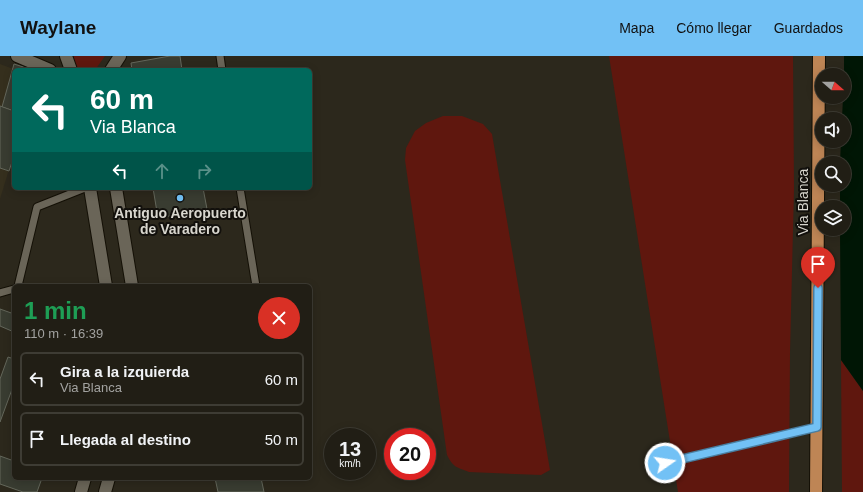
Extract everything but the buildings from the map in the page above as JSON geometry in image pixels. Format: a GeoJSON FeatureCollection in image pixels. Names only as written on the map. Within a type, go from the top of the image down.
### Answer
{"type":"FeatureCollection","features":[{"type":"Feature","properties":{"kind":"highway","name":"Via Blanca"},"geometry":{"type":"LineString","coordinates":[[816,492],[819,56]]}},
{"type":"Feature","properties":{"kind":"street"},"geometry":{"type":"LineString","coordinates":[[17,56],[45,68]]}},
{"type":"Feature","properties":{"kind":"street"},"geometry":{"type":"LineString","coordinates":[[66,56],[70,68]]}},
{"type":"Feature","properties":{"kind":"street"},"geometry":{"type":"LineString","coordinates":[[112,68],[120,56]]}},
{"type":"Feature","properties":{"kind":"street"},"geometry":{"type":"LineString","coordinates":[[90,190],[106,284]]}},
{"type":"Feature","properties":{"kind":"street"},"geometry":{"type":"LineString","coordinates":[[116,190],[132,284]]}},
{"type":"Feature","properties":{"kind":"street"},"geometry":{"type":"LineString","coordinates":[[81,492],[84,480]]}},
{"type":"Feature","properties":{"kind":"street"},"geometry":{"type":"LineString","coordinates":[[105,492],[108,480]]}},
{"type":"Feature","properties":{"kind":"lane"},"geometry":{"type":"LineString","coordinates":[[220,56],[222,68]]}},
{"type":"Feature","properties":{"kind":"lane"},"geometry":{"type":"LineString","coordinates":[[19,284],[38,208],[80,190]]}},
{"type":"Feature","properties":{"kind":"lane"},"geometry":{"type":"LineString","coordinates":[[240,190],[256,284]]}},
{"type":"Feature","properties":{"kind":"lane"},"geometry":{"type":"LineString","coordinates":[[0,293],[12,290]]}},
{"type":"Feature","properties":{"kind":"lane"},"geometry":{"type":"LineString","coordinates":[[665,463],[817,427]]}},
{"type":"Feature","properties":{"kind":"shaded area"},"geometry":{"type":"Polygon","coordinates":[[[73,56],[105,56],[96,68],[76,68],[73,56]]]}},
{"type":"Feature","properties":{"kind":"shaded area"},"geometry":{"type":"Polygon","coordinates":[[[609,56],[793,56],[794,189],[790,352],[789,492],[678,492],[609,56]]]}},
{"type":"Feature","properties":{"kind":"shaded area"},"geometry":{"type":"Polygon","coordinates":[[[844,56],[863,56],[863,391],[841,360],[840,236],[851,236],[851,200],[840,200],[840,192],[851,192],[851,156],[840,156],[841,148],[851,148],[851,112],[842,112],[843,104],[851,104],[851,68],[844,68],[844,56]]]}},
{"type":"Feature","properties":{"kind":"shaded area"},"geometry":{"type":"Polygon","coordinates":[[[0,64],[12,68],[12,160],[0,199],[0,64]]]}},
{"type":"Feature","properties":{"kind":"shaded area"},"geometry":{"type":"Polygon","coordinates":[[[443,116],[462,116],[483,124],[492,134],[550,470],[541,475],[469,472],[455,466],[447,455],[405,160],[406,148],[415,131],[426,123],[443,116]]]}},
{"type":"Feature","properties":{"kind":"shaded area"},"geometry":{"type":"Polygon","coordinates":[[[841,360],[863,391],[863,492],[842,492],[841,360]]]}},
{"type":"Feature","properties":{"kind":"place","name":"Antiguo Aeropuerto de Varadero"},"geometry":{"type":"Point","coordinates":[180,198]}},
{"type":"Feature","properties":{"kind":"route"},"geometry":{"type":"LineString","coordinates":[[665,463],[817,427],[818,288]]}}]}
